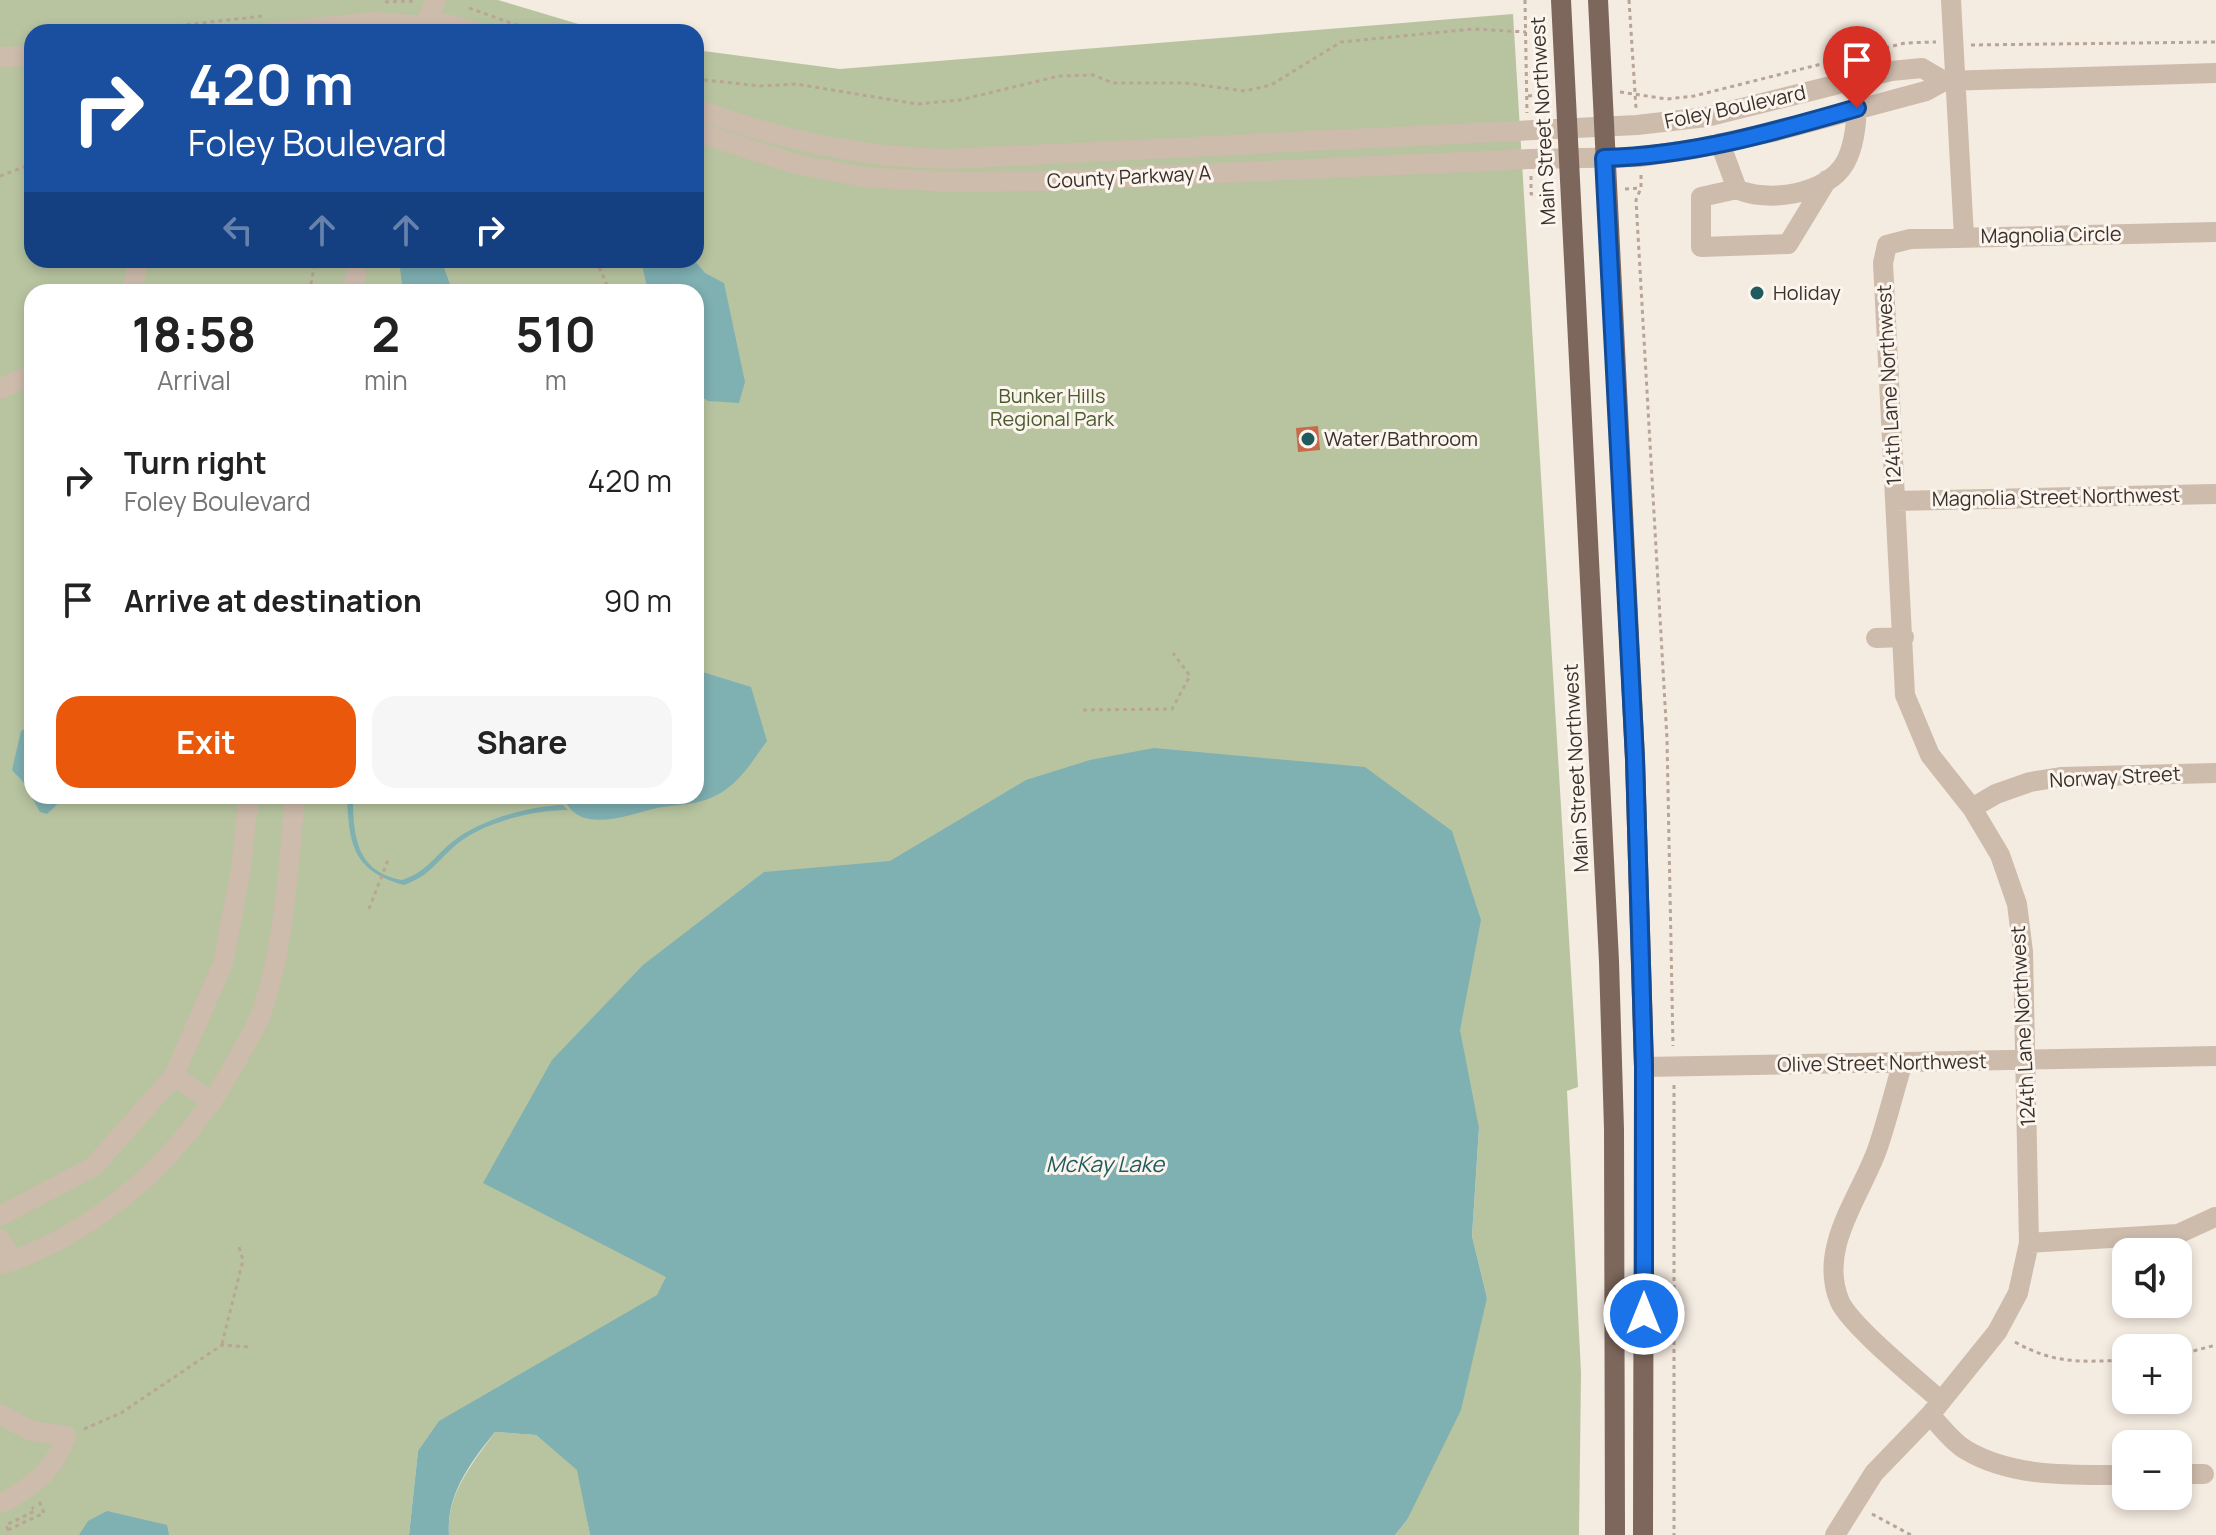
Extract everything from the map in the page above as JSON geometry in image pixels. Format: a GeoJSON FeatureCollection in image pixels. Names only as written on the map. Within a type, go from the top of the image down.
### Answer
{"type":"FeatureCollection","features":[{"type":"Feature","properties":{"kind":"main road","name":"Main Street Northwest"},"geometry":{"type":"LineString","coordinates":[[1561,0],[1609,961],[1614,1129],[1615,1535]]}},
{"type":"Feature","properties":{"kind":"main road"},"geometry":{"type":"LineString","coordinates":[[1598,0],[1634,730],[1644,1067],[1643,1535]]}},
{"type":"Feature","properties":{"kind":"street"},"geometry":{"type":"LineString","coordinates":[[429,24],[436,0]]}},
{"type":"Feature","properties":{"kind":"street"},"geometry":{"type":"LineString","coordinates":[[1951,0],[1953,41],[1950,81],[1964,237]]}},
{"type":"Feature","properties":{"kind":"street"},"geometry":{"type":"LineString","coordinates":[[354,24],[387,24]]}},
{"type":"Feature","properties":{"kind":"street"},"geometry":{"type":"LineString","coordinates":[[0,57],[24,56]]}},
{"type":"Feature","properties":{"kind":"street","name":"Foley Boulevard"},"geometry":{"type":"LineString","coordinates":[[1567,126],[1706,117],[1891,71],[1922,68],[1950,81]]}},
{"type":"Feature","properties":{"kind":"street","name":"Foley Boulevard"},"geometry":{"type":"LineString","coordinates":[[1568,157],[1639,157],[1720,143],[1926,91],[1950,81],[2216,73]]}},
{"type":"Feature","properties":{"kind":"street"},"geometry":{"type":"LineString","coordinates":[[1827,180],[1788,244],[1701,247],[1701,197],[1737,189],[1762,197],[1807,190],[1827,180],[1843,167],[1851,148],[1857,108]]}},
{"type":"Feature","properties":{"kind":"street","name":"County Parkway A"},"geometry":{"type":"LineString","coordinates":[[704,112],[749,128],[817,146],[872,156],[948,159],[1567,126]]}},
{"type":"Feature","properties":{"kind":"street","name":"County Parkway A"},"geometry":{"type":"LineString","coordinates":[[704,135],[795,164],[837,173],[948,182],[1047,181],[1568,157]]}},
{"type":"Feature","properties":{"kind":"street"},"geometry":{"type":"LineString","coordinates":[[1720,143],[1737,189]]}},
{"type":"Feature","properties":{"kind":"street","name":"Magnolia Circle"},"geometry":{"type":"LineString","coordinates":[[1887,245],[1910,239],[2216,232]]}},
{"type":"Feature","properties":{"kind":"street","name":"124th Lane Northwest"},"geometry":{"type":"LineString","coordinates":[[1835,1535],[1874,1473],[1935,1408],[1997,1332],[2018,1293],[2029,1243],[2027,1061],[2023,952],[2017,904],[2000,855],[1972,808],[1930,755],[1905,695],[1883,263],[1887,245]]}},
{"type":"Feature","properties":{"kind":"street"},"geometry":{"type":"LineString","coordinates":[[0,389],[24,378]]}},
{"type":"Feature","properties":{"kind":"street","name":"Magnolia Street Northwest"},"geometry":{"type":"LineString","coordinates":[[1895,501],[2216,494]]}},
{"type":"Feature","properties":{"kind":"street"},"geometry":{"type":"LineString","coordinates":[[1876,638],[1904,637]]}},
{"type":"Feature","properties":{"kind":"street","name":"Norway Street"},"geometry":{"type":"LineString","coordinates":[[1972,808],[1996,794],[2030,782],[2061,777],[2216,773]]}},
{"type":"Feature","properties":{"kind":"street"},"geometry":{"type":"LineString","coordinates":[[0,1216],[93,1167],[174,1076],[223,963],[240,875],[248,804]]}},
{"type":"Feature","properties":{"kind":"street"},"geometry":{"type":"LineString","coordinates":[[0,1239],[6,1263],[76,1232],[135,1190],[212,1102],[259,1018],[276,951],[294,804]]}},
{"type":"Feature","properties":{"kind":"street","name":"Olive Street Northwest"},"geometry":{"type":"LineString","coordinates":[[1644,1067],[2216,1056]]}},
{"type":"Feature","properties":{"kind":"street"},"geometry":{"type":"LineString","coordinates":[[1903,1062],[1876,1151],[1850,1205],[1835,1251],[1840,1302],[1935,1408],[1964,1449],[2000,1465],[2073,1475],[2112,1475]]}},
{"type":"Feature","properties":{"kind":"street"},"geometry":{"type":"LineString","coordinates":[[174,1076],[212,1102]]}},
{"type":"Feature","properties":{"kind":"street"},"geometry":{"type":"LineString","coordinates":[[2029,1243],[2178,1234],[2215,1217]]}},
{"type":"Feature","properties":{"kind":"street"},"geometry":{"type":"LineString","coordinates":[[0,1414],[31,1431],[66,1436],[60,1454],[36,1484],[4,1502]]}},
{"type":"Feature","properties":{"kind":"street"},"geometry":{"type":"LineString","coordinates":[[2192,1474],[2204,1474]]}},
{"type":"Feature","properties":{"kind":"path"},"geometry":{"type":"LineString","coordinates":[[1525,0],[1528,96]]}},
{"type":"Feature","properties":{"kind":"path"},"geometry":{"type":"LineString","coordinates":[[1629,0],[1634,92],[1657,98],[1719,91],[1905,43],[1953,41],[1979,46],[2216,42]]}},
{"type":"Feature","properties":{"kind":"path"},"geometry":{"type":"LineString","coordinates":[[457,7],[477,10],[509,24]]}},
{"type":"Feature","properties":{"kind":"path"},"geometry":{"type":"LineString","coordinates":[[704,80],[760,86],[796,84],[917,104],[960,100],[1059,76],[1093,75],[1113,83],[1185,83],[1245,91],[1271,85],[1341,42],[1473,29],[1526,32]]}},
{"type":"Feature","properties":{"kind":"path"},"geometry":{"type":"LineString","coordinates":[[0,176],[24,167]]}},
{"type":"Feature","properties":{"kind":"path"},"geometry":{"type":"LineString","coordinates":[[1641,188],[1636,200],[1667,739],[1673,1049]]}},
{"type":"Feature","properties":{"kind":"path"},"geometry":{"type":"LineString","coordinates":[[1083,710],[1172,709],[1190,676],[1173,653]]}},
{"type":"Feature","properties":{"kind":"path"},"geometry":{"type":"LineString","coordinates":[[369,909],[388,860]]}},
{"type":"Feature","properties":{"kind":"path"},"geometry":{"type":"LineString","coordinates":[[1674,1535],[1675,1094]]}},
{"type":"Feature","properties":{"kind":"path"},"geometry":{"type":"LineString","coordinates":[[222,1345],[243,1260],[239,1247]]}},
{"type":"Feature","properties":{"kind":"path"},"geometry":{"type":"LineString","coordinates":[[1997,1332],[2037,1355],[2056,1360],[2112,1360]]}},
{"type":"Feature","properties":{"kind":"path"},"geometry":{"type":"LineString","coordinates":[[66,1436],[121,1413],[222,1345],[249,1347]]}},
{"type":"Feature","properties":{"kind":"path"},"geometry":{"type":"LineString","coordinates":[[2192,1351],[2216,1345]]}},
{"type":"Feature","properties":{"kind":"path"},"geometry":{"type":"LineString","coordinates":[[8,1530],[44,1513],[38,1497]]}},
{"type":"Feature","properties":{"kind":"path"},"geometry":{"type":"LineString","coordinates":[[1854,1503],[1911,1535]]}},
{"type":"Feature","properties":{"kind":"green space","name":"Bunker Hills Regional Park"},"geometry":{"type":"Polygon","coordinates":[[[0,0],[498,0],[578,24],[24,24],[24,268],[704,268],[704,51],[840,69],[1513,14],[1578,1087],[1567,1091],[1581,1373],[1579,1535],[1395,1535],[1407,1520],[1487,1298],[1472,1236],[1479,1128],[418,1451],[409,1535],[0,1535],[0,0]]]}},
{"type":"Feature","properties":{"kind":"green space"},"geometry":{"type":"Polygon","coordinates":[[[495,1432],[536,1435],[578,1470],[590,1535],[449,1535],[449,1520],[456,1493],[495,1432]]]}},
{"type":"Feature","properties":{"kind":"water"},"geometry":{"type":"Polygon","coordinates":[[[400,268],[444,268],[450,284],[402,284],[400,268]]]}},
{"type":"Feature","properties":{"kind":"water"},"geometry":{"type":"Polygon","coordinates":[[[643,268],[701,268],[724,283],[745,382],[739,403],[704,398],[704,284],[646,284],[643,268]]]}},
{"type":"Feature","properties":{"kind":"water"},"geometry":{"type":"Polygon","coordinates":[[[704,672],[751,687],[767,741],[739,777],[717,795],[704,800],[704,672]]]}},
{"type":"Feature","properties":{"kind":"water"},"geometry":{"type":"Polygon","coordinates":[[[24,729],[24,783],[12,770],[21,731],[24,729]]]}},
{"type":"Feature","properties":{"kind":"water","name":"McKay Lake"},"geometry":{"type":"Polygon","coordinates":[[[1154,748],[1365,767],[1452,831],[1481,920],[1460,1030],[1479,1128],[1472,1236],[1487,1298],[1461,1410],[1407,1520],[1395,1535],[590,1535],[577,1470],[536,1435],[495,1432],[469,1467],[456,1492],[449,1520],[449,1535],[409,1535],[418,1451],[439,1421],[657,1295],[666,1277],[483,1183],[552,1060],[643,965],[764,872],[890,861],[1026,780],[1090,760],[1154,748]]]}},
{"type":"Feature","properties":{"kind":"water"},"geometry":{"type":"Polygon","coordinates":[[[36,804],[58,804],[47,814],[40,812],[36,804]]]}},
{"type":"Feature","properties":{"kind":"water"},"geometry":{"type":"Polygon","coordinates":[[[348,804],[353,804],[356,838],[366,860],[387,876],[402,880],[423,869],[462,835],[489,821],[550,806],[563,805],[568,810],[525,815],[480,830],[457,844],[427,873],[404,885],[387,879],[364,864],[352,842],[348,804]]]}},
{"type":"Feature","properties":{"kind":"water"},"geometry":{"type":"Polygon","coordinates":[[[567,804],[687,804],[605,820],[580,816],[567,804]]]}},
{"type":"Feature","properties":{"kind":"water"},"geometry":{"type":"Polygon","coordinates":[[[107,1511],[167,1525],[169,1535],[79,1535],[88,1521],[107,1511]]]}},
{"type":"Feature","properties":{"kind":"building","name":"Water/Bathroom"},"geometry":{"type":"Polygon","coordinates":[[[1318,426],[1320,450],[1298,452],[1296,428],[1318,426]]]}},
{"type":"Feature","properties":{"kind":"place","name":"Holiday"},"geometry":{"type":"Point","coordinates":[1757,293]}},
{"type":"Feature","properties":{"kind":"place","name":"Water/Bathroom"},"geometry":{"type":"Point","coordinates":[1308,439]}},
{"type":"Feature","properties":{"kind":"route"},"geometry":{"type":"LineString","coordinates":[[1644,1314],[1644,1067],[1635,759],[1604,158],[1639,157],[1694,149],[1773,132],[1857,108]]}}]}
